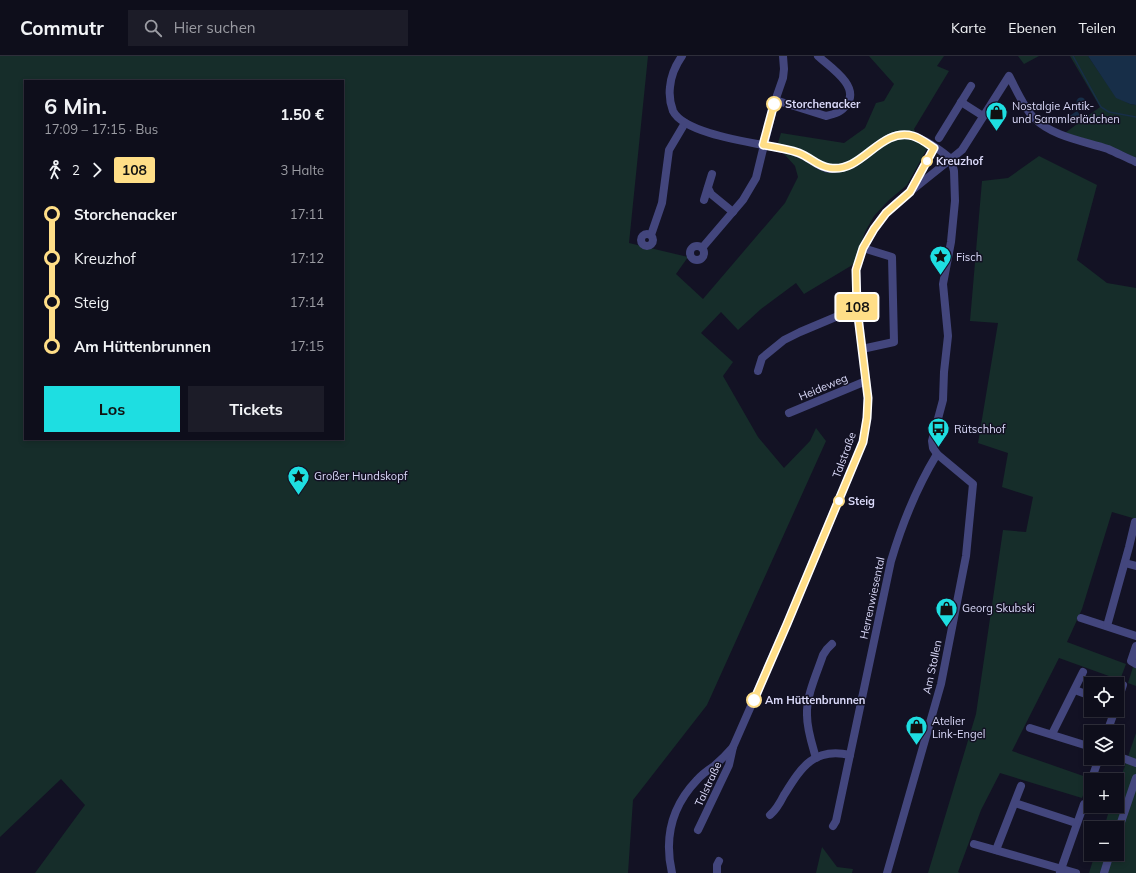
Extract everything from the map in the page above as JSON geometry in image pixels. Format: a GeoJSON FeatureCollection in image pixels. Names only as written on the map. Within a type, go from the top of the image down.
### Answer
{"type":"FeatureCollection","features":[{"type":"Feature","properties":{"kind":"street"},"geometry":{"type":"LineString","coordinates":[[682,56],[674,68],[669,96],[673,111],[685,123],[729,139],[800,154],[820,166],[830,169],[844,167],[857,162],[885,140],[904,134],[914,136],[951,159],[954,171],[955,201],[952,242],[944,284],[948,336],[943,400],[932,441],[933,448],[937,454]]}},
{"type":"Feature","properties":{"kind":"street"},"geometry":{"type":"LineString","coordinates":[[702,248],[733,212],[756,178],[775,100],[783,78],[783,56]]}},
{"type":"Feature","properties":{"kind":"street"},"geometry":{"type":"LineString","coordinates":[[775,100],[826,116],[835,114],[844,108],[849,102],[851,96],[849,87],[842,77],[818,56]]}},
{"type":"Feature","properties":{"kind":"street","name":"Talstraße"},"geometry":{"type":"LineString","coordinates":[[698,830],[730,765],[733,747],[787,624],[863,442],[868,398],[857,308],[856,270],[863,248],[874,229],[886,213],[962,150],[1009,76],[1034,118],[1040,123],[1062,135],[1109,150],[1136,162]]}},
{"type":"Feature","properties":{"kind":"street"},"geometry":{"type":"LineString","coordinates":[[939,138],[971,86]]}},
{"type":"Feature","properties":{"kind":"street"},"geometry":{"type":"LineString","coordinates":[[961,102],[983,116]]}},
{"type":"Feature","properties":{"kind":"street"},"geometry":{"type":"LineString","coordinates":[[651,235],[662,203],[669,150],[685,123]]}},
{"type":"Feature","properties":{"kind":"street","name":"Talstraße"},"geometry":{"type":"LineString","coordinates":[[910,192],[934,148]]}},
{"type":"Feature","properties":{"kind":"street"},"geometry":{"type":"LineString","coordinates":[[704,200],[712,174]]}},
{"type":"Feature","properties":{"kind":"street"},"geometry":{"type":"LineString","coordinates":[[708,188],[711,194],[733,212]]}},
{"type":"Feature","properties":{"kind":"street"},"geometry":{"type":"LineString","coordinates":[[862,349],[894,342],[892,257],[863,248]]}},
{"type":"Feature","properties":{"kind":"street"},"geometry":{"type":"LineString","coordinates":[[758,371],[762,358],[784,340],[857,308]]}},
{"type":"Feature","properties":{"kind":"street","name":"Heideweg"},"geometry":{"type":"LineString","coordinates":[[789,413],[866,381]]}},
{"type":"Feature","properties":{"kind":"street","name":"Herrenwiesental"},"geometry":{"type":"LineString","coordinates":[[833,826],[836,821],[891,560],[917,491],[925,473],[937,454]]}},
{"type":"Feature","properties":{"kind":"street","name":"Am Stollen"},"geometry":{"type":"LineString","coordinates":[[887,873],[941,684],[966,556],[973,484],[937,454]]}},
{"type":"Feature","properties":{"kind":"street"},"geometry":{"type":"LineString","coordinates":[[1107,626],[1125,563],[1133,548],[1135,522]]}},
{"type":"Feature","properties":{"kind":"street"},"geometry":{"type":"LineString","coordinates":[[1125,563],[1136,566]]}},
{"type":"Feature","properties":{"kind":"street"},"geometry":{"type":"LineString","coordinates":[[1081,618],[1136,636]]}},
{"type":"Feature","properties":{"kind":"street"},"geometry":{"type":"LineString","coordinates":[[816,758],[806,714],[808,699],[823,655],[827,648],[832,644]]}},
{"type":"Feature","properties":{"kind":"street"},"geometry":{"type":"LineString","coordinates":[[1136,646],[1131,661],[1136,664]]}},
{"type":"Feature","properties":{"kind":"street"},"geometry":{"type":"LineString","coordinates":[[1052,734],[1083,672]]}},
{"type":"Feature","properties":{"kind":"street"},"geometry":{"type":"LineString","coordinates":[[1075,690],[1084,693]]}},
{"type":"Feature","properties":{"kind":"street"},"geometry":{"type":"LineString","coordinates":[[1030,728],[1084,745]]}},
{"type":"Feature","properties":{"kind":"street","name":"Talstraße"},"geometry":{"type":"LineString","coordinates":[[672,873],[669,860],[668,843],[671,824],[676,810],[682,798],[697,779],[724,758],[733,747]]}},
{"type":"Feature","properties":{"kind":"street"},"geometry":{"type":"LineString","coordinates":[[770,815],[775,810],[805,764],[828,754],[842,753],[850,755]]}},
{"type":"Feature","properties":{"kind":"street"},"geometry":{"type":"LineString","coordinates":[[1124,759],[1136,763]]}},
{"type":"Feature","properties":{"kind":"street"},"geometry":{"type":"LineString","coordinates":[[1121,821],[1136,778]]}},
{"type":"Feature","properties":{"kind":"street"},"geometry":{"type":"LineString","coordinates":[[996,850],[1021,786]]}},
{"type":"Feature","properties":{"kind":"street"},"geometry":{"type":"LineString","coordinates":[[1015,803],[1076,823]]}},
{"type":"Feature","properties":{"kind":"street"},"geometry":{"type":"LineString","coordinates":[[1060,871],[1084,804]]}},
{"type":"Feature","properties":{"kind":"street"},"geometry":{"type":"LineString","coordinates":[[974,844],[1060,871],[1076,873]]}},
{"type":"Feature","properties":{"kind":"street"},"geometry":{"type":"LineString","coordinates":[[718,873],[717,865],[719,861]]}},
{"type":"Feature","properties":{"kind":"street"},"geometry":{"type":"LineString","coordinates":[[1104,873],[1108,861]]}},
{"type":"Feature","properties":{"kind":"green space"},"geometry":{"type":"Polygon","coordinates":[[[0,56],[648,56],[629,243],[688,257],[676,274],[703,299],[785,203],[798,177],[795,166],[777,146],[781,133],[844,143],[865,128],[876,103],[884,101],[894,84],[869,56],[944,56],[937,66],[949,71],[914,129],[920,143],[928,147],[907,185],[889,200],[874,216],[865,232],[854,264],[804,294],[796,283],[761,309],[738,330],[721,312],[701,333],[733,362],[723,376],[758,437],[784,468],[810,441],[816,428],[826,441],[707,705],[633,800],[628,873],[35,873],[85,805],[61,779],[0,837],[0,56]]]}},
{"type":"Feature","properties":{"kind":"green space"},"geometry":{"type":"Polygon","coordinates":[[[1018,56],[1039,56],[1024,64],[1018,56]]]}},
{"type":"Feature","properties":{"kind":"green space"},"geometry":{"type":"Polygon","coordinates":[[[1070,56],[1088,56],[1116,97],[1130,104],[1136,105],[1136,158],[1110,147],[1065,133],[1100,107],[1070,56]]]}},
{"type":"Feature","properties":{"kind":"green space"},"geometry":{"type":"Polygon","coordinates":[[[1039,156],[1097,185],[1077,260],[1107,283],[1136,288],[1136,519],[1112,512],[1082,609],[1067,642],[1126,664],[1121,677],[1112,677],[1059,658],[1012,751],[1084,776],[1084,792],[1082,798],[1000,773],[981,810],[958,872],[960,873],[928,873],[976,714],[1003,530],[1026,532],[1033,497],[1002,487],[1008,453],[978,443],[998,323],[970,321],[982,181],[1008,178],[1039,156]]]}},
{"type":"Feature","properties":{"kind":"green space"},"geometry":{"type":"Polygon","coordinates":[[[1133,667],[1136,668],[1136,686],[1128,683],[1133,667]]]}},
{"type":"Feature","properties":{"kind":"green space"},"geometry":{"type":"Polygon","coordinates":[[[1136,733],[1136,873],[1089,873],[1093,861],[1124,861],[1124,821],[1106,821],[1108,813],[1124,813],[1124,773],[1122,773],[1136,733]]]}},
{"type":"Feature","properties":{"kind":"green space"},"geometry":{"type":"Polygon","coordinates":[[[822,847],[837,867],[853,869],[852,873],[816,873],[822,847]]]}},
{"type":"Feature","properties":{"kind":"water"},"geometry":{"type":"Polygon","coordinates":[[[1088,56],[1136,56],[1136,105],[1116,98],[1088,56]]]}},
{"type":"Feature","properties":{"kind":"water"},"geometry":{"type":"Polygon","coordinates":[[[1081,97],[1086,102],[1081,107],[1076,102],[1081,97]]]}},
{"type":"Feature","properties":{"kind":"water"},"geometry":{"type":"Polygon","coordinates":[[[1077,111],[1080,115],[1069,122],[1068,120],[1064,123],[1062,121],[1077,111]]]}},
{"type":"Feature","properties":{"kind":"waterway"},"geometry":{"type":"LineString","coordinates":[[1073,56],[1101,107],[1109,112],[1136,117]]}},
{"type":"Feature","properties":{"kind":"bus line","name":"108"},"geometry":{"type":"LineString","coordinates":[[754,700],[863,442],[867,418],[868,398],[857,308],[856,270],[863,248],[874,229],[886,213],[910,192],[934,148],[914,136],[904,134],[885,140],[850,166],[830,169],[820,166],[809,158],[800,154],[763,145],[774,104]]}},
{"type":"Feature","properties":{"kind":"place","name":"Storchenacker"},"geometry":{"type":"Point","coordinates":[774,104]}},
{"type":"Feature","properties":{"kind":"place","name":"Nostalgie Antik- und Sammlerlädchen"},"geometry":{"type":"Point","coordinates":[996,132]}},
{"type":"Feature","properties":{"kind":"place","name":"Kreuzhof"},"geometry":{"type":"Point","coordinates":[927,161]}},
{"type":"Feature","properties":{"kind":"place","name":"Fisch"},"geometry":{"type":"Point","coordinates":[940,276]}},
{"type":"Feature","properties":{"kind":"place","name":"Rütschhof"},"geometry":{"type":"Point","coordinates":[939,448]}},
{"type":"Feature","properties":{"kind":"place","name":"Großer Hundskopf"},"geometry":{"type":"Point","coordinates":[298,496]}},
{"type":"Feature","properties":{"kind":"place","name":"Steig"},"geometry":{"type":"Point","coordinates":[839,501]}},
{"type":"Feature","properties":{"kind":"place","name":"Georg Skubski"},"geometry":{"type":"Point","coordinates":[947,628]}},
{"type":"Feature","properties":{"kind":"place","name":"Am Hüttenbrunnen"},"geometry":{"type":"Point","coordinates":[754,700]}},
{"type":"Feature","properties":{"kind":"place","name":"Atelier Link-Engel"},"geometry":{"type":"Point","coordinates":[917,746]}}]}
